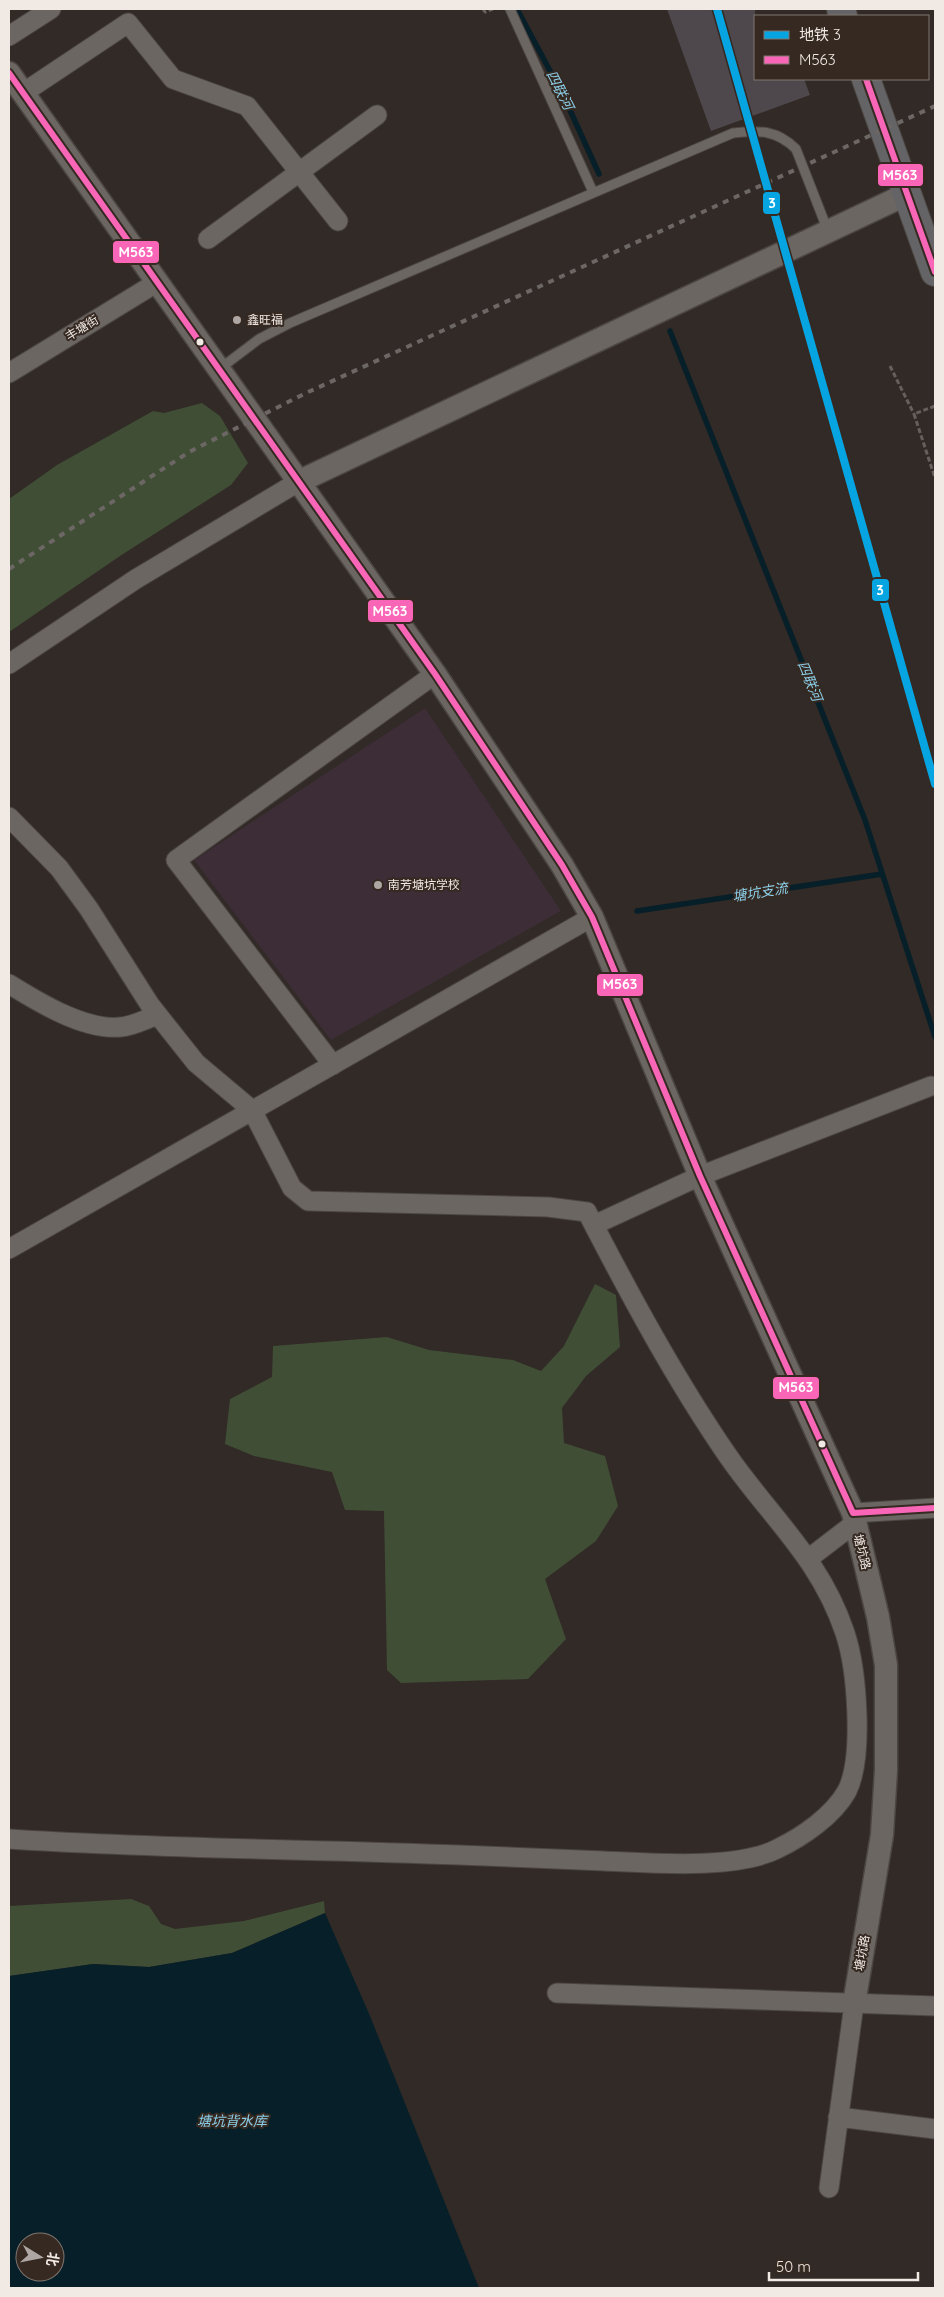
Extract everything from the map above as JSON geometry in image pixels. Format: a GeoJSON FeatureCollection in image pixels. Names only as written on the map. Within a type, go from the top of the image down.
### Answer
{"type":"FeatureCollection","features":[{"type":"Feature","properties":{"kind":"highway"},"geometry":{"type":"LineString","coordinates":[[866,80],[935,272]]}},
{"type":"Feature","properties":{"kind":"street"},"geometry":{"type":"LineString","coordinates":[[9,36],[51,9]]}},
{"type":"Feature","properties":{"kind":"street"},"geometry":{"type":"LineString","coordinates":[[23,93],[128,23],[173,79],[247,106],[338,221]]}},
{"type":"Feature","properties":{"kind":"street","name":"塘坑路"},"geometry":{"type":"LineString","coordinates":[[9,73],[156,284],[436,674],[562,865],[592,917],[700,1176],[854,1518],[878,1617],[886,1665],[886,1770],[882,1834],[854,2004]]}},
{"type":"Feature","properties":{"kind":"street"},"geometry":{"type":"LineString","coordinates":[[208,239],[377,114]]}},
{"type":"Feature","properties":{"kind":"street"},"geometry":{"type":"LineString","coordinates":[[9,664],[136,579],[298,482],[907,194]]}},
{"type":"Feature","properties":{"kind":"street","name":"丰塘街"},"geometry":{"type":"LineString","coordinates":[[9,374],[156,284]]}},
{"type":"Feature","properties":{"kind":"street"},"geometry":{"type":"LineString","coordinates":[[333,1065],[176,860],[436,674]]}},
{"type":"Feature","properties":{"kind":"street"},"geometry":{"type":"LineString","coordinates":[[9,817],[59,868],[84,902],[158,1016],[196,1063],[252,1110],[292,1188],[308,1200],[548,1208],[587,1212],[658,1344],[729,1457],[808,1559],[830,1593],[846,1636],[856,1674],[854,1767],[847,1791],[830,1813],[806,1832],[775,1851],[744,1860],[670,1864],[349,1851],[109,1846],[9,1840]]}},
{"type":"Feature","properties":{"kind":"street"},"geometry":{"type":"LineString","coordinates":[[9,1249],[592,917]]}},
{"type":"Feature","properties":{"kind":"street"},"geometry":{"type":"LineString","coordinates":[[9,984],[37,1002],[71,1017],[101,1026],[121,1027],[158,1016]]}},
{"type":"Feature","properties":{"kind":"street"},"geometry":{"type":"LineString","coordinates":[[594,1224],[700,1176],[931,1086]]}},
{"type":"Feature","properties":{"kind":"street"},"geometry":{"type":"LineString","coordinates":[[808,1559],[854,1518],[935,1508]]}},
{"type":"Feature","properties":{"kind":"street"},"geometry":{"type":"LineString","coordinates":[[557,1993],[935,2006]]}},
{"type":"Feature","properties":{"kind":"street"},"geometry":{"type":"LineString","coordinates":[[828,2188],[854,2004]]}},
{"type":"Feature","properties":{"kind":"street"},"geometry":{"type":"LineString","coordinates":[[838,2117],[935,2129]]}},
{"type":"Feature","properties":{"kind":"lane"},"geometry":{"type":"LineString","coordinates":[[510,9],[593,192]]}},
{"type":"Feature","properties":{"kind":"lane"},"geometry":{"type":"LineString","coordinates":[[218,370],[259,339],[290,323],[733,133],[753,130],[771,132],[786,139],[796,149],[828,231]]}},
{"type":"Feature","properties":{"kind":"path"},"geometry":{"type":"LineString","coordinates":[[483,9],[485,12],[493,9]]}},
{"type":"Feature","properties":{"kind":"path"},"geometry":{"type":"LineString","coordinates":[[890,366],[914,414],[935,478]]}},
{"type":"Feature","properties":{"kind":"path"},"geometry":{"type":"LineString","coordinates":[[914,414],[935,406]]}},
{"type":"Feature","properties":{"kind":"shaded area","name":"南芳塘坑学校"},"geometry":{"type":"Polygon","coordinates":[[[425,708],[561,911],[331,1040],[194,860],[425,708]]]}},
{"type":"Feature","properties":{"kind":"green space"},"geometry":{"type":"Polygon","coordinates":[[[202,403],[220,416],[248,463],[231,485],[120,556],[9,632],[9,499],[57,465],[153,411],[164,413],[202,403]]]}},
{"type":"Feature","properties":{"kind":"green space"},"geometry":{"type":"Polygon","coordinates":[[[595,1284],[616,1295],[620,1347],[586,1376],[562,1408],[564,1443],[605,1456],[618,1506],[596,1541],[545,1579],[566,1639],[528,1679],[401,1683],[387,1670],[384,1511],[345,1510],[332,1472],[254,1456],[225,1444],[230,1399],[272,1377],[273,1346],[387,1337],[429,1350],[513,1360],[541,1371],[564,1346],[595,1284]]]}},
{"type":"Feature","properties":{"kind":"green space"},"geometry":{"type":"Polygon","coordinates":[[[131,1899],[149,1906],[161,1924],[175,1929],[244,1921],[324,1901],[325,1913],[232,1953],[149,1967],[93,1964],[9,1976],[9,1906],[131,1899]]]}},
{"type":"Feature","properties":{"kind":"water","name":"塘坑背水库"},"geometry":{"type":"Polygon","coordinates":[[[325,1913],[370,2016],[479,2288],[9,2288],[9,1976],[93,1964],[149,1967],[232,1953],[325,1913]]]}},
{"type":"Feature","properties":{"kind":"building"},"geometry":{"type":"Polygon","coordinates":[[[667,9],[755,9],[754,80],[804,80],[810,95],[711,131],[667,9]]]}},
{"type":"Feature","properties":{"kind":"waterway","name":"四联河"},"geometry":{"type":"LineString","coordinates":[[517,9],[564,97],[599,174]]}},
{"type":"Feature","properties":{"kind":"waterway","name":"四联河"},"geometry":{"type":"LineString","coordinates":[[670,331],[865,820],[935,1037]]}},
{"type":"Feature","properties":{"kind":"waterway","name":"塘坑支流"},"geometry":{"type":"LineString","coordinates":[[637,911],[882,874]]}},
{"type":"Feature","properties":{"kind":"railway"},"geometry":{"type":"LineString","coordinates":[[9,569],[189,452],[306,393],[935,106]]}},
{"type":"Feature","properties":{"kind":"metro line","name":"3"},"geometry":{"type":"LineString","coordinates":[[717,9],[935,784]]}},
{"type":"Feature","properties":{"kind":"transit line","name":"M563"},"geometry":{"type":"LineString","coordinates":[[9,73],[435,674],[562,865],[592,917],[700,1176],[853,1513],[935,1508]]}},
{"type":"Feature","properties":{"kind":"transit line","name":"M563"},"geometry":{"type":"LineString","coordinates":[[866,80],[935,272]]}},
{"type":"Feature","properties":{"kind":"place","name":"鑫旺福"},"geometry":{"type":"Point","coordinates":[237,320]}},
{"type":"Feature","properties":{"kind":"place","name":"南芳塘坑学校"},"geometry":{"type":"Point","coordinates":[378,885]}}]}
